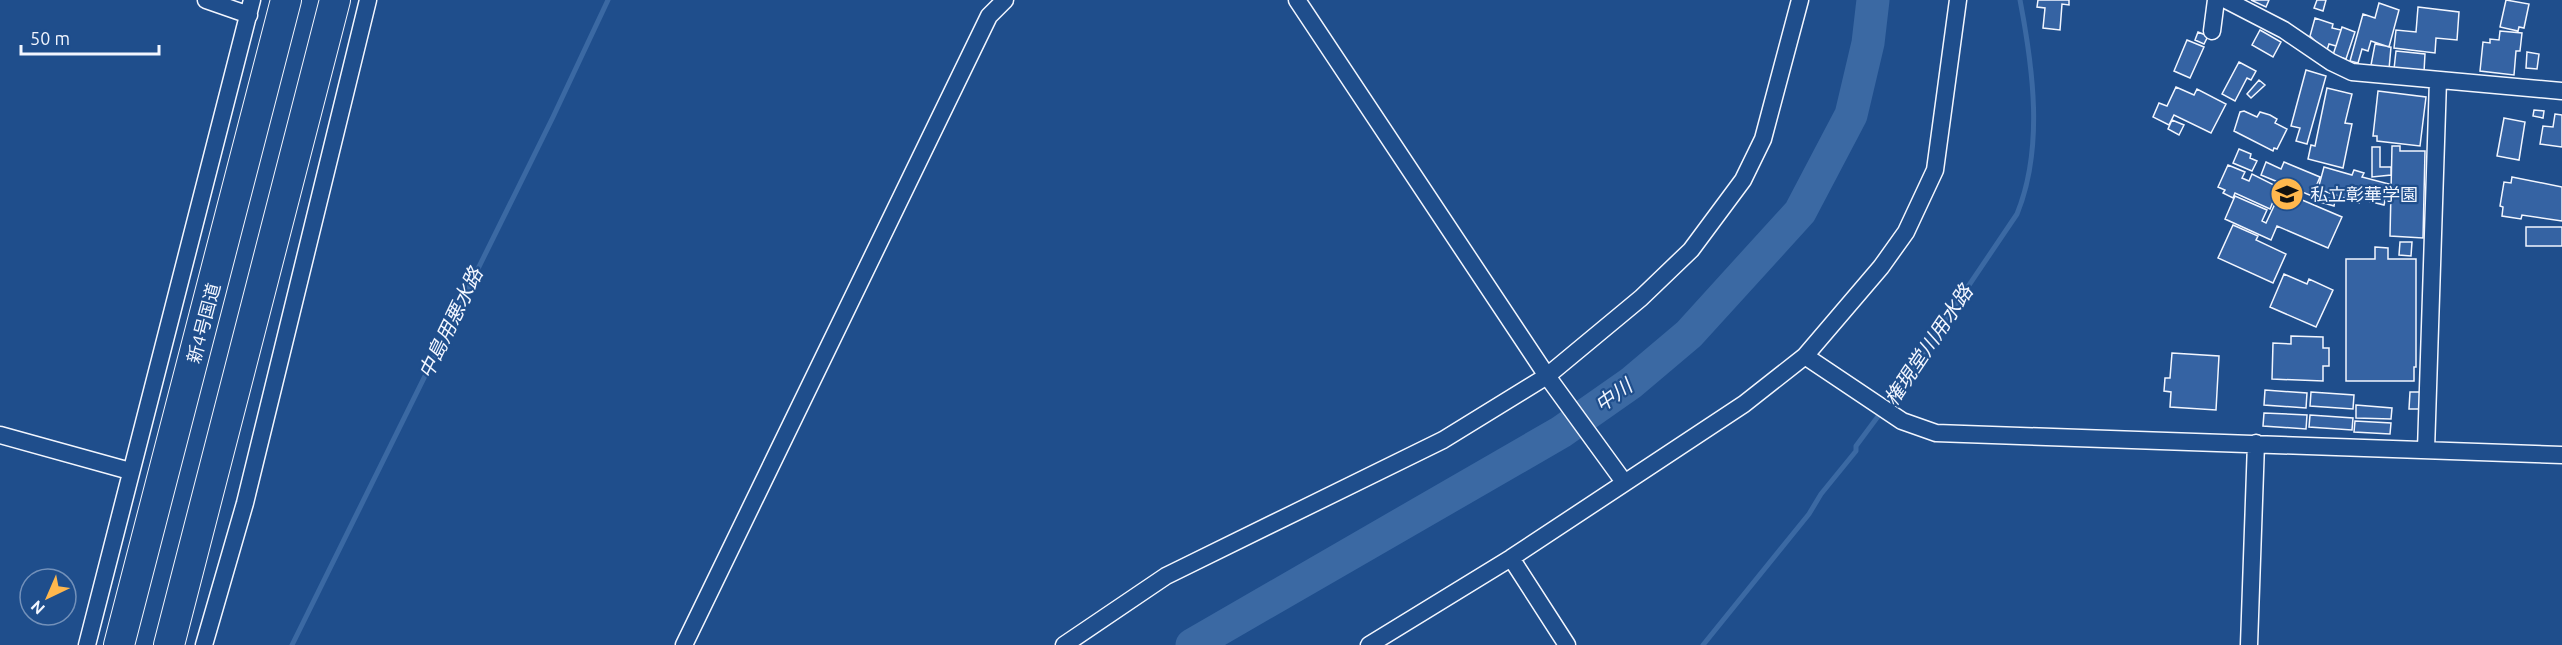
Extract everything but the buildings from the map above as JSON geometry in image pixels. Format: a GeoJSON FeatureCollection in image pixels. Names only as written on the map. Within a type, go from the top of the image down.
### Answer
{"type":"FeatureCollection","features":[{"type":"Feature","properties":{"kind":"highway","name":"新4号国道"},"geometry":{"type":"LineString","coordinates":[[119,645],[286,0]]}},
{"type":"Feature","properties":{"kind":"highway"},"geometry":{"type":"LineString","coordinates":[[169,645],[335,0]]}},
{"type":"Feature","properties":{"kind":"street"},"geometry":{"type":"LineString","coordinates":[[87,645],[250,7],[206,0]]}},
{"type":"Feature","properties":{"kind":"street"},"geometry":{"type":"LineString","coordinates":[[204,645],[245,503],[368,0]]}},
{"type":"Feature","properties":{"kind":"street"},"geometry":{"type":"LineString","coordinates":[[684,645],[989,16],[1005,0]]}},
{"type":"Feature","properties":{"kind":"street"},"geometry":{"type":"LineString","coordinates":[[1298,0],[1552,382],[1620,476]]}},
{"type":"Feature","properties":{"kind":"street"},"geometry":{"type":"LineString","coordinates":[[1064,645],[1166,576],[1443,440],[1552,382],[1691,250],[1743,180],[1763,139],[1800,0]]}},
{"type":"Feature","properties":{"kind":"street"},"geometry":{"type":"LineString","coordinates":[[1369,645],[1511,558],[1620,476],[1744,404],[1805,356],[1881,267],[1906,232],[1931,180],[1941,140],[1958,0]]}},
{"type":"Feature","properties":{"kind":"street"},"geometry":{"type":"LineString","coordinates":[[2212,31],[2216,0]]}},
{"type":"Feature","properties":{"kind":"street"},"geometry":{"type":"LineString","coordinates":[[2226,0],[2284,30],[2331,62],[2352,72],[2562,92]]}},
{"type":"Feature","properties":{"kind":"street"},"geometry":{"type":"LineString","coordinates":[[2426,450],[2438,80]]}},
{"type":"Feature","properties":{"kind":"street"},"geometry":{"type":"LineString","coordinates":[[1805,356],[1902,421],[1936,433],[2562,455]]}},
{"type":"Feature","properties":{"kind":"street"},"geometry":{"type":"LineString","coordinates":[[0,435],[130,471]]}},
{"type":"Feature","properties":{"kind":"street"},"geometry":{"type":"LineString","coordinates":[[2248,645],[2256,443]]}},
{"type":"Feature","properties":{"kind":"street"},"geometry":{"type":"LineString","coordinates":[[1511,558],[1567,645]]}},
{"type":"Feature","properties":{"kind":"waterway","name":"中島用悪水路"},"geometry":{"type":"LineString","coordinates":[[292,645],[553,117],[608,0]]}},
{"type":"Feature","properties":{"kind":"waterway","name":"中川"},"geometry":{"type":"LineString","coordinates":[[1192,645],[1561,432],[1631,383],[1689,334],[1800,212],[1851,115],[1868,43],[1873,0]]}},
{"type":"Feature","properties":{"kind":"waterway","name":"権現堂川用水路"},"geometry":{"type":"LineString","coordinates":[[1703,645],[1809,514],[1821,494],[1856,451],[1856,446],[1905,380],[2017,214],[2031,162],[2034,108],[2029,53],[2020,0]]}},
{"type":"Feature","properties":{"kind":"place","name":"私立彰華学園"},"geometry":{"type":"Point","coordinates":[2287,194]}}]}
